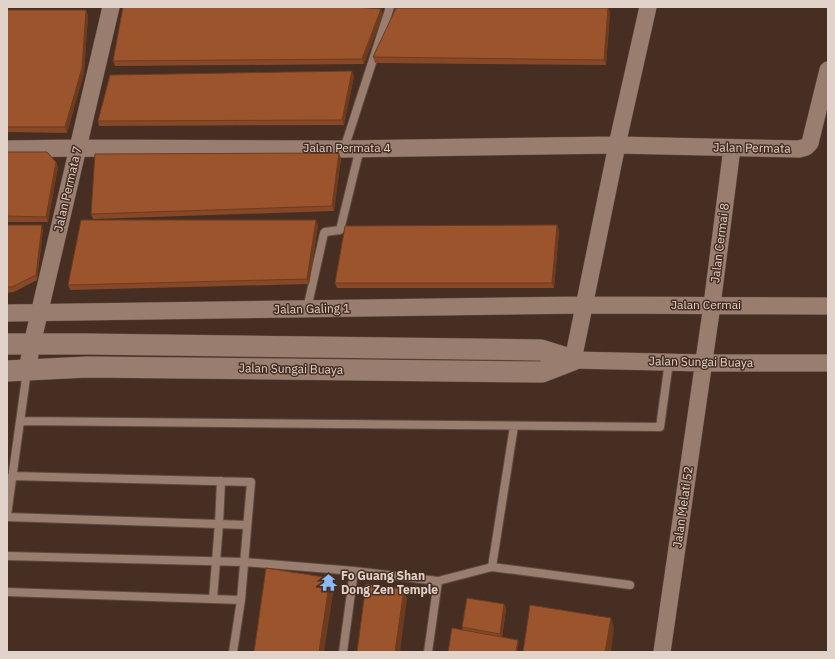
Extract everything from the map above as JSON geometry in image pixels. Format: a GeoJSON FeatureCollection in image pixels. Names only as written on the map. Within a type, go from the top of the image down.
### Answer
{"type":"FeatureCollection","features":[{"type":"Feature","properties":{"kind":"street","name":"Jalan Permata 7"},"geometry":{"type":"LineString","coordinates":[[17,370],[32,344],[111,7]]}},
{"type":"Feature","properties":{"kind":"street"},"geometry":{"type":"LineString","coordinates":[[574,360],[617,145],[648,7]]}},
{"type":"Feature","properties":{"kind":"street","name":"Jalan Permata"},"geometry":{"type":"LineString","coordinates":[[617,145],[799,149],[806,147],[810,143],[828,70]]}},
{"type":"Feature","properties":{"kind":"street","name":"Jalan Permata 4"},"geometry":{"type":"LineString","coordinates":[[7,149],[352,148],[617,145]]}},
{"type":"Feature","properties":{"kind":"street","name":"Jalan Cermai 8"},"geometry":{"type":"LineString","coordinates":[[704,362],[732,148]]}},
{"type":"Feature","properties":{"kind":"street","name":"Jalan Cermai"},"geometry":{"type":"LineString","coordinates":[[585,305],[828,306]]}},
{"type":"Feature","properties":{"kind":"street","name":"Jalan Galing 1"},"geometry":{"type":"LineString","coordinates":[[7,313],[585,305]]}},
{"type":"Feature","properties":{"kind":"street","name":"Jalan Sungai Buaya"},"geometry":{"type":"LineString","coordinates":[[7,344],[541,350],[574,360],[828,363]]}},
{"type":"Feature","properties":{"kind":"street","name":"Jalan Sungai Buaya"},"geometry":{"type":"LineString","coordinates":[[17,370],[87,367],[542,372],[574,360]]}},
{"type":"Feature","properties":{"kind":"street","name":"Jalan Melati 52"},"geometry":{"type":"LineString","coordinates":[[662,652],[704,362]]}},
{"type":"Feature","properties":{"kind":"lane"},"geometry":{"type":"LineString","coordinates":[[307,309],[324,233],[340,230],[352,148],[368,75],[390,7]]}},
{"type":"Feature","properties":{"kind":"lane"},"geometry":{"type":"LineString","coordinates":[[20,421],[660,427],[669,362]]}},
{"type":"Feature","properties":{"kind":"lane"},"geometry":{"type":"LineString","coordinates":[[17,370],[20,421],[7,516],[247,525]]}},
{"type":"Feature","properties":{"kind":"lane"},"geometry":{"type":"LineString","coordinates":[[492,567],[514,426]]}},
{"type":"Feature","properties":{"kind":"lane"},"geometry":{"type":"LineString","coordinates":[[12,476],[251,482],[241,600],[233,652]]}},
{"type":"Feature","properties":{"kind":"lane"},"geometry":{"type":"LineString","coordinates":[[213,599],[221,481]]}},
{"type":"Feature","properties":{"kind":"lane"},"geometry":{"type":"LineString","coordinates":[[7,556],[244,562],[354,570],[438,581],[492,567],[630,585]]}},
{"type":"Feature","properties":{"kind":"lane"},"geometry":{"type":"LineString","coordinates":[[343,652],[354,570]]}},
{"type":"Feature","properties":{"kind":"lane"},"geometry":{"type":"LineString","coordinates":[[428,652],[438,581]]}},
{"type":"Feature","properties":{"kind":"lane"},"geometry":{"type":"LineString","coordinates":[[7,592],[241,600]]}},
{"type":"Feature","properties":{"kind":"building"},"geometry":{"type":"Polygon","coordinates":[[[123,7],[353,7],[381,9],[362,59],[113,61],[123,7]]]}},
{"type":"Feature","properties":{"kind":"building"},"geometry":{"type":"Polygon","coordinates":[[[396,8],[608,8],[604,60],[373,57],[396,8]]]}},
{"type":"Feature","properties":{"kind":"building"},"geometry":{"type":"Polygon","coordinates":[[[7,10],[86,10],[82,68],[65,127],[7,127],[7,10]]]}},
{"type":"Feature","properties":{"kind":"building"},"geometry":{"type":"Polygon","coordinates":[[[352,71],[342,120],[98,121],[110,75],[352,71]]]}},
{"type":"Feature","properties":{"kind":"building"},"geometry":{"type":"Polygon","coordinates":[[[7,152],[47,152],[56,162],[46,217],[7,216],[7,152]]]}},
{"type":"Feature","properties":{"kind":"building"},"geometry":{"type":"Polygon","coordinates":[[[339,153],[332,206],[91,214],[95,154],[339,153]]]}},
{"type":"Feature","properties":{"kind":"building"},"geometry":{"type":"Polygon","coordinates":[[[81,220],[316,220],[307,279],[68,285],[81,220]]]}},
{"type":"Feature","properties":{"kind":"building"},"geometry":{"type":"Polygon","coordinates":[[[7,225],[42,225],[36,275],[12,287],[7,287],[7,225]]]}},
{"type":"Feature","properties":{"kind":"building"},"geometry":{"type":"Polygon","coordinates":[[[557,225],[552,283],[335,283],[345,226],[557,225]]]}},
{"type":"Feature","properties":{"kind":"building"},"geometry":{"type":"Polygon","coordinates":[[[266,568],[330,578],[319,652],[254,652],[266,568]]]}},
{"type":"Feature","properties":{"kind":"building"},"geometry":{"type":"Polygon","coordinates":[[[366,584],[404,589],[395,652],[357,652],[366,584]]]}},
{"type":"Feature","properties":{"kind":"building"},"geometry":{"type":"Polygon","coordinates":[[[467,598],[504,604],[500,634],[462,627],[467,598]]]}},
{"type":"Feature","properties":{"kind":"building"},"geometry":{"type":"Polygon","coordinates":[[[530,605],[611,618],[605,652],[523,652],[530,605]]]}},
{"type":"Feature","properties":{"kind":"building"},"geometry":{"type":"Polygon","coordinates":[[[452,628],[518,640],[516,652],[448,652],[452,628]]]}},
{"type":"Feature","properties":{"kind":"place","name":"Fo Guang Shan Dong Zen Temple"},"geometry":{"type":"Point","coordinates":[328,583]}}]}
